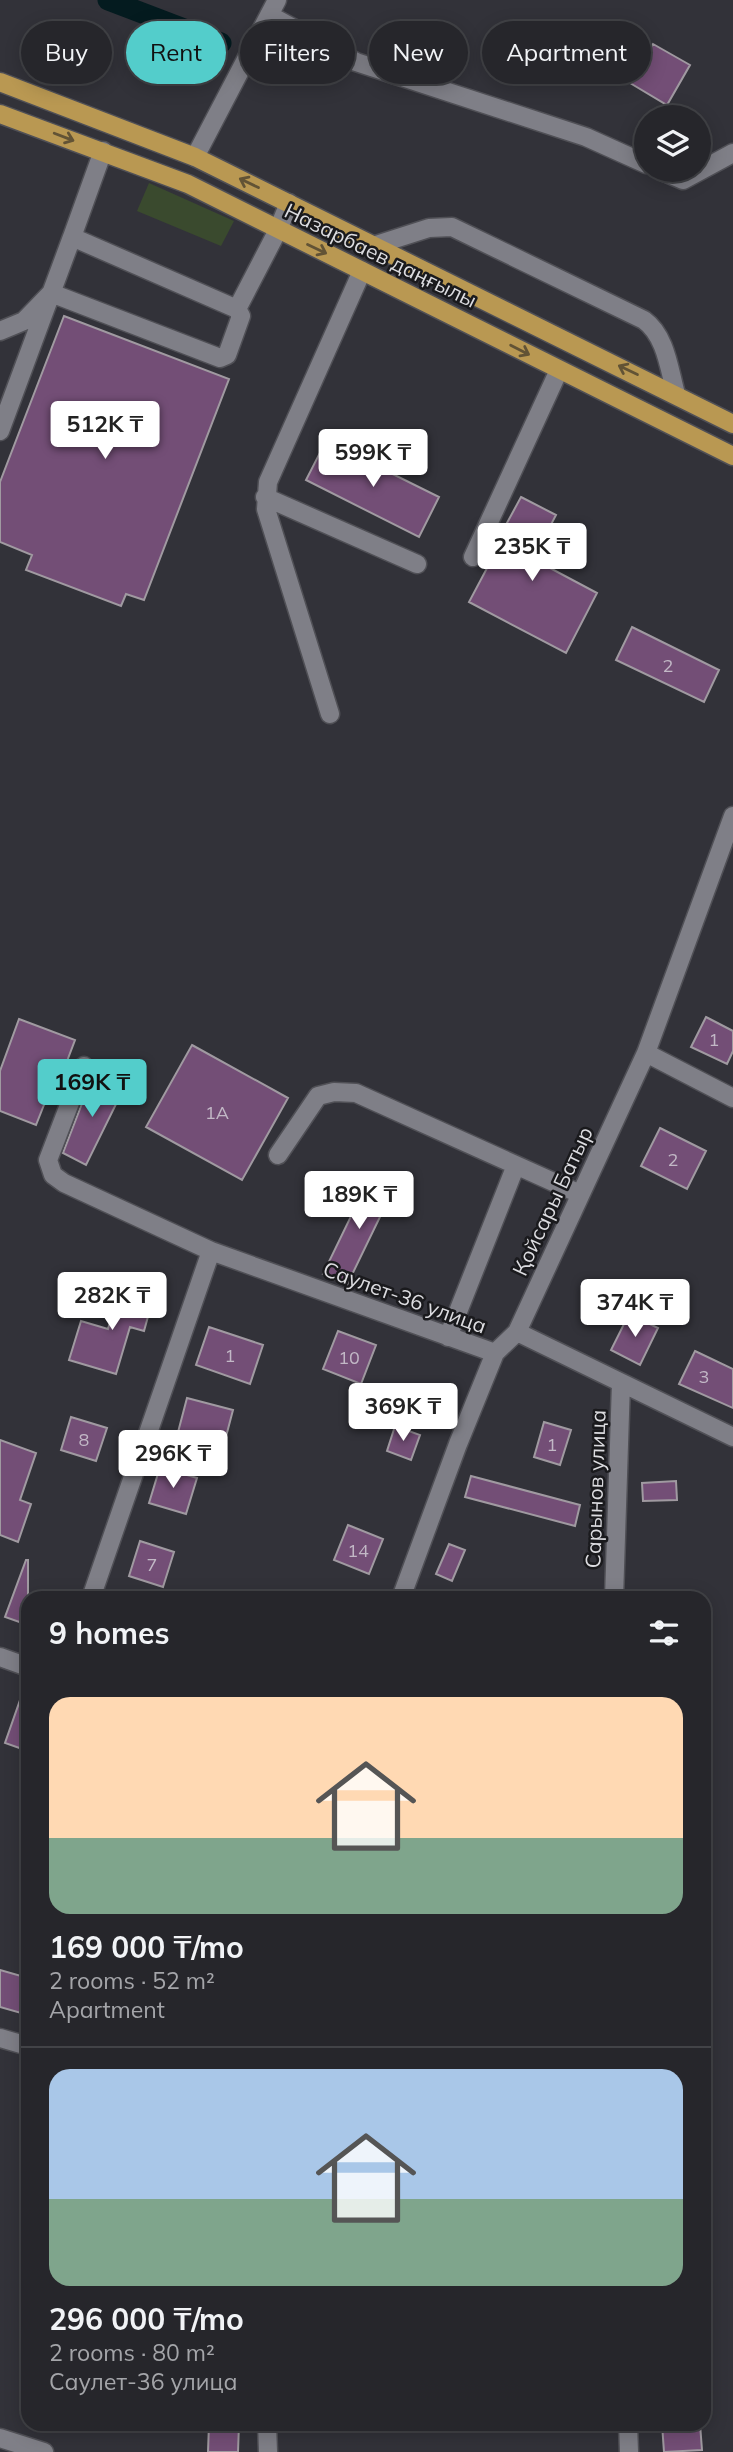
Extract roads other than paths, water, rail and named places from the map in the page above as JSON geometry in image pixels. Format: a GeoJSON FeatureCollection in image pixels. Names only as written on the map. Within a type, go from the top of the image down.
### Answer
{"type":"FeatureCollection","features":[{"type":"Feature","properties":{"kind":"main road","name":"Назарбаев даңғылы"},"geometry":{"type":"LineString","coordinates":[[0,82],[195,157],[733,424]]}},
{"type":"Feature","properties":{"kind":"main road","name":"Назарбаев даңғылы"},"geometry":{"type":"LineString","coordinates":[[0,114],[188,184],[733,456]]}},
{"type":"Feature","properties":{"kind":"main road"},"geometry":{"type":"LineString","coordinates":[[362,271],[376,245]]}},
{"type":"Feature","properties":{"kind":"street"},"geometry":{"type":"LineString","coordinates":[[195,157],[273,8],[356,62],[586,137],[634,158]]}},
{"type":"Feature","properties":{"kind":"street"},"geometry":{"type":"LineString","coordinates":[[0,431],[103,151]]}},
{"type":"Feature","properties":{"kind":"street"},"geometry":{"type":"LineString","coordinates":[[711,165],[733,153]]}},
{"type":"Feature","properties":{"kind":"street"},"geometry":{"type":"LineString","coordinates":[[237,309],[278,230],[289,202]]}},
{"type":"Feature","properties":{"kind":"street"},"geometry":{"type":"LineString","coordinates":[[376,245],[429,228],[452,227],[644,320],[652,326],[662,345],[676,394]]}},
{"type":"Feature","properties":{"kind":"street"},"geometry":{"type":"LineString","coordinates":[[51,293],[220,358],[227,355],[241,316],[237,309],[72,237]]}},
{"type":"Feature","properties":{"kind":"street"},"geometry":{"type":"LineString","coordinates":[[330,714],[266,509],[265,497],[268,482],[362,271]]}},
{"type":"Feature","properties":{"kind":"street"},"geometry":{"type":"LineString","coordinates":[[0,331],[24,321],[51,293]]}},
{"type":"Feature","properties":{"kind":"street"},"geometry":{"type":"LineString","coordinates":[[473,557],[559,370]]}},
{"type":"Feature","properties":{"kind":"street"},"geometry":{"type":"LineString","coordinates":[[265,497],[417,565]]}},
{"type":"Feature","properties":{"kind":"street","name":"Қойсары Батыр"},"geometry":{"type":"LineString","coordinates":[[404,1591],[495,1353],[517,1332],[646,1053],[733,816]]}},
{"type":"Feature","properties":{"kind":"street"},"geometry":{"type":"LineString","coordinates":[[646,1053],[733,1098]]}},
{"type":"Feature","properties":{"kind":"street","name":"Саулет-36 улица"},"geometry":{"type":"LineString","coordinates":[[84,1066],[48,1160],[54,1175],[64,1184],[211,1251],[495,1353]]}},
{"type":"Feature","properties":{"kind":"street"},"geometry":{"type":"LineString","coordinates":[[278,1155],[318,1096],[334,1092],[356,1093],[580,1194]]}},
{"type":"Feature","properties":{"kind":"street"},"geometry":{"type":"LineString","coordinates":[[448,1337],[516,1165]]}},
{"type":"Feature","properties":{"kind":"street"},"geometry":{"type":"LineString","coordinates":[[93,1591],[211,1251]]}},
{"type":"Feature","properties":{"kind":"street"},"geometry":{"type":"LineString","coordinates":[[517,1332],[733,1437]]}},
{"type":"Feature","properties":{"kind":"street","name":"Сарынов улица"},"geometry":{"type":"LineString","coordinates":[[614,1591],[621,1382]]}},
{"type":"Feature","properties":{"kind":"street"},"geometry":{"type":"LineString","coordinates":[[0,1657],[21,1664]]}},
{"type":"Feature","properties":{"kind":"street"},"geometry":{"type":"LineString","coordinates":[[0,2038],[21,2044]]}},
{"type":"Feature","properties":{"kind":"street"},"geometry":{"type":"LineString","coordinates":[[267,2431],[268,2452]]}},
{"type":"Feature","properties":{"kind":"street"},"geometry":{"type":"LineString","coordinates":[[628,2431],[629,2452]]}},
{"type":"Feature","properties":{"kind":"street"},"geometry":{"type":"LineString","coordinates":[[0,2438],[44,2452]]}},
{"type":"Feature","properties":{"kind":"waterway"},"geometry":{"type":"LineString","coordinates":[[108,0],[163,21]]}}]}
